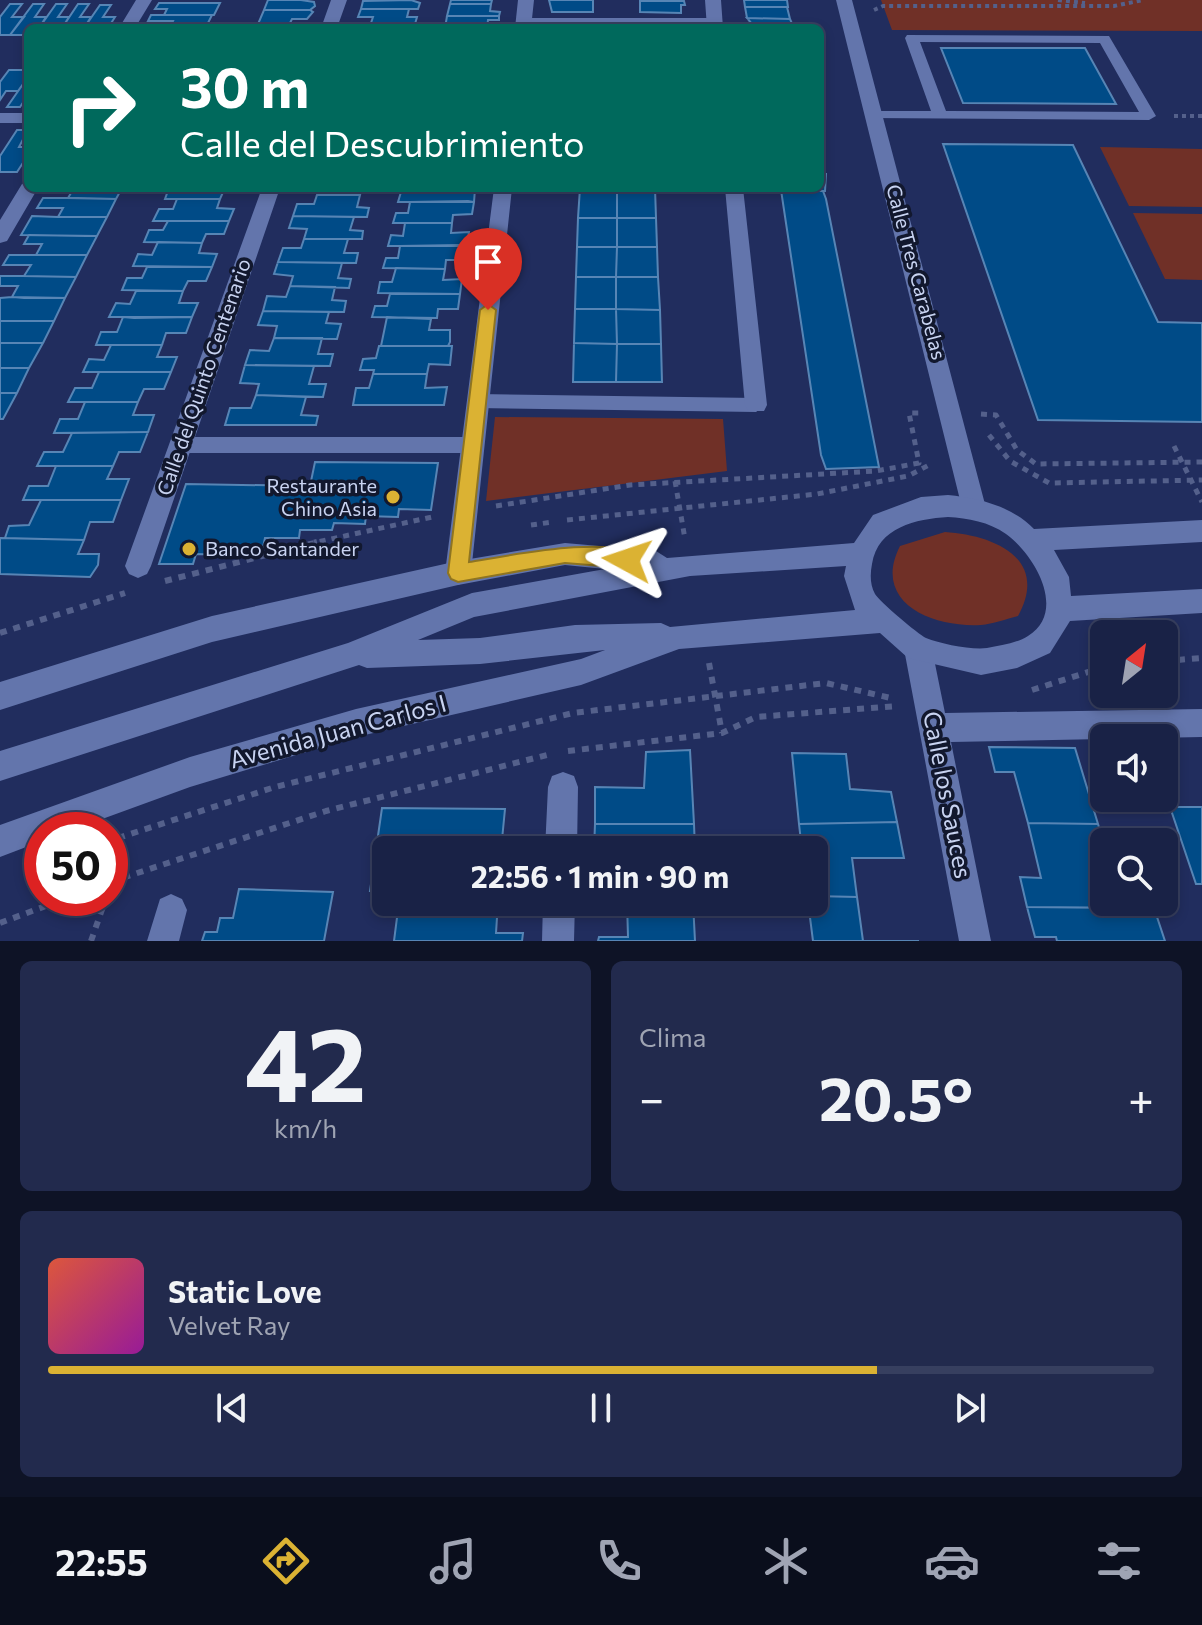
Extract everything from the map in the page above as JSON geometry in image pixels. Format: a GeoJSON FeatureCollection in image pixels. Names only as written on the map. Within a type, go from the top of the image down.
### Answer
{"type":"FeatureCollection","features":[{"type":"Feature","properties":{"kind":"street"},"geometry":{"type":"LineString","coordinates":[[129,24],[144,0]]}},
{"type":"Feature","properties":{"kind":"street"},"geometry":{"type":"LineString","coordinates":[[330,24],[339,0]]}},
{"type":"Feature","properties":{"kind":"street"},"geometry":{"type":"LineString","coordinates":[[524,24],[526,0]]}},
{"type":"Feature","properties":{"kind":"street"},"geometry":{"type":"LineString","coordinates":[[713,0],[715,24]]}},
{"type":"Feature","properties":{"kind":"street","name":"Calle Tres Carabelas"},"geometry":{"type":"LineString","coordinates":[[845,6],[952,412],[974,508]]}},
{"type":"Feature","properties":{"kind":"street"},"geometry":{"type":"LineString","coordinates":[[0,118],[24,118]]}},
{"type":"Feature","properties":{"kind":"street"},"geometry":{"type":"LineString","coordinates":[[0,236],[27,192]]}},
{"type":"Feature","properties":{"kind":"street","name":"Calle del Quinto Centenario"},"geometry":{"type":"LineString","coordinates":[[138,566],[270,192]]}},
{"type":"Feature","properties":{"kind":"street"},"geometry":{"type":"LineString","coordinates":[[458,573],[503,192]]}},
{"type":"Feature","properties":{"kind":"street"},"geometry":{"type":"LineString","coordinates":[[734,192],[756,405]]}},
{"type":"Feature","properties":{"kind":"street"},"geometry":{"type":"LineString","coordinates":[[921,508],[974,508],[1015,526],[1031,540],[1056,577],[1059,609],[1056,624],[1040,644],[1017,655],[981,662],[918,649],[864,601],[857,576],[861,554],[882,523],[900,513],[921,508]]}},
{"type":"Feature","properties":{"kind":"street"},"geometry":{"type":"LineString","coordinates":[[1031,540],[1202,531]]}},
{"type":"Feature","properties":{"kind":"street","name":"Avenida Juan Carlos I"},"geometry":{"type":"LineString","coordinates":[[0,696],[212,629],[458,573],[565,554],[690,565]]}},
{"type":"Feature","properties":{"kind":"street","name":"Avenida Juan Carlos I"},"geometry":{"type":"LineString","coordinates":[[0,766],[349,656],[472,605],[690,565],[861,554]]}},
{"type":"Feature","properties":{"kind":"street"},"geometry":{"type":"LineString","coordinates":[[1059,609],[1202,601]]}},
{"type":"Feature","properties":{"kind":"street","name":"Avenida Juan Carlos I"},"geometry":{"type":"LineString","coordinates":[[349,656],[480,651],[575,638],[679,636],[882,620]]}},
{"type":"Feature","properties":{"kind":"street","name":"Avenida Juan Carlos I"},"geometry":{"type":"LineString","coordinates":[[0,841],[190,772],[356,723],[581,672],[679,636]]}},
{"type":"Feature","properties":{"kind":"street","name":"Calle los Sauces"},"geometry":{"type":"LineString","coordinates":[[918,649],[975,941]]}},
{"type":"Feature","properties":{"kind":"street"},"geometry":{"type":"LineString","coordinates":[[931,716],[1202,723]]}},
{"type":"Feature","properties":{"kind":"street"},"geometry":{"type":"LineString","coordinates":[[561,836],[563,787]]}},
{"type":"Feature","properties":{"kind":"street"},"geometry":{"type":"LineString","coordinates":[[558,941],[559,916]]}},
{"type":"Feature","properties":{"kind":"lane"},"geometry":{"type":"LineString","coordinates":[[875,115],[1149,116],[1104,39],[912,38],[940,115]]}},
{"type":"Feature","properties":{"kind":"lane"},"geometry":{"type":"LineString","coordinates":[[477,401],[756,405]]}},
{"type":"Feature","properties":{"kind":"lane"},"geometry":{"type":"LineString","coordinates":[[181,445],[472,445]]}},
{"type":"Feature","properties":{"kind":"path"},"geometry":{"type":"LineString","coordinates":[[1058,0],[1114,6]]}},
{"type":"Feature","properties":{"kind":"path"},"geometry":{"type":"LineString","coordinates":[[845,6],[868,13],[883,6],[1114,6],[1143,0]]}},
{"type":"Feature","properties":{"kind":"path"},"geometry":{"type":"LineString","coordinates":[[160,583],[293,547],[463,511],[630,485],[876,471],[919,463],[909,413],[996,415],[1017,450],[1036,464],[1202,462]]}},
{"type":"Feature","properties":{"kind":"path"},"geometry":{"type":"LineString","coordinates":[[1174,446],[1202,503]]}},
{"type":"Feature","properties":{"kind":"path"},"geometry":{"type":"LineString","coordinates":[[0,633],[130,592]]}},
{"type":"Feature","properties":{"kind":"path"},"geometry":{"type":"LineString","coordinates":[[1178,660],[1202,658]]}},
{"type":"Feature","properties":{"kind":"path"},"geometry":{"type":"LineString","coordinates":[[1019,694],[1090,671]]}},
{"type":"Feature","properties":{"kind":"path"},"geometry":{"type":"LineString","coordinates":[[128,835],[275,787],[573,713],[826,683],[931,716]]}},
{"type":"Feature","properties":{"kind":"path"},"geometry":{"type":"LineString","coordinates":[[565,751],[722,733],[756,717],[931,716]]}},
{"type":"Feature","properties":{"kind":"path"},"geometry":{"type":"LineString","coordinates":[[128,877],[221,840],[435,780],[550,754]]}},
{"type":"Feature","properties":{"kind":"path"},"geometry":{"type":"LineString","coordinates":[[0,923],[24,914]]}},
{"type":"Feature","properties":{"kind":"path"},"geometry":{"type":"LineString","coordinates":[[91,941],[100,916]]}},
{"type":"Feature","properties":{"kind":"shaded area"},"geometry":{"type":"Polygon","coordinates":[[[881,0],[1202,0],[1202,31],[892,30],[881,0]]]}},
{"type":"Feature","properties":{"kind":"shaded area"},"geometry":{"type":"Polygon","coordinates":[[[1100,147],[1202,149],[1202,207],[1129,206],[1100,147]]]}},
{"type":"Feature","properties":{"kind":"shaded area"},"geometry":{"type":"Polygon","coordinates":[[[1133,213],[1202,214],[1202,280],[1165,279],[1133,213]]]}},
{"type":"Feature","properties":{"kind":"shaded area"},"geometry":{"type":"Polygon","coordinates":[[[495,417],[723,419],[727,471],[486,501],[495,417]]]}},
{"type":"Feature","properties":{"kind":"shaded area"},"geometry":{"type":"Polygon","coordinates":[[[945,532],[981,538],[1012,553],[1022,565],[1027,579],[1026,596],[1018,616],[981,625],[944,622],[912,608],[900,597],[894,583],[893,566],[900,546],[945,532]]]}},
{"type":"Feature","properties":{"kind":"building"},"geometry":{"type":"Polygon","coordinates":[[[268,0],[301,0],[314,2],[315,6],[310,10],[264,10],[268,0]]]}},
{"type":"Feature","properties":{"kind":"building"},"geometry":{"type":"Polygon","coordinates":[[[411,0],[420,3],[418,9],[361,9],[363,1],[411,0]]]}},
{"type":"Feature","properties":{"kind":"building"},"geometry":{"type":"Polygon","coordinates":[[[451,0],[492,0],[491,4],[450,4],[451,0]]]}},
{"type":"Feature","properties":{"kind":"building"},"geometry":{"type":"Polygon","coordinates":[[[549,0],[593,0],[593,12],[552,12],[549,0]]]}},
{"type":"Feature","properties":{"kind":"building"},"geometry":{"type":"Polygon","coordinates":[[[744,0],[787,0],[788,7],[745,7],[744,0]]]}},
{"type":"Feature","properties":{"kind":"building"},"geometry":{"type":"Polygon","coordinates":[[[640,1],[684,1],[685,5],[681,5],[681,13],[640,12],[640,1]]]}},
{"type":"Feature","properties":{"kind":"building"},"geometry":{"type":"Polygon","coordinates":[[[159,3],[220,3],[214,15],[164,15],[167,9],[155,9],[159,3]]]}},
{"type":"Feature","properties":{"kind":"building"},"geometry":{"type":"Polygon","coordinates":[[[10,4],[22,4],[12,17],[24,17],[10,35],[0,35],[0,17],[10,4]]]}},
{"type":"Feature","properties":{"kind":"building"},"geometry":{"type":"Polygon","coordinates":[[[33,4],[44,4],[35,17],[46,17],[42,24],[24,24],[24,35],[10,35],[33,4]]]}},
{"type":"Feature","properties":{"kind":"building"},"geometry":{"type":"Polygon","coordinates":[[[56,4],[67,4],[58,17],[69,17],[65,24],[42,24],[56,4]]]}},
{"type":"Feature","properties":{"kind":"building"},"geometry":{"type":"Polygon","coordinates":[[[78,4],[89,4],[80,17],[91,17],[87,24],[65,24],[78,4]]]}},
{"type":"Feature","properties":{"kind":"building"},"geometry":{"type":"Polygon","coordinates":[[[450,4],[491,4],[490,11],[500,12],[499,16],[447,16],[450,4]]]}},
{"type":"Feature","properties":{"kind":"building"},"geometry":{"type":"Polygon","coordinates":[[[100,5],[111,5],[103,17],[115,17],[111,24],[87,24],[100,5]]]}},
{"type":"Feature","properties":{"kind":"building"},"geometry":{"type":"Polygon","coordinates":[[[745,7],[787,7],[790,19],[747,18],[745,7]]]}},
{"type":"Feature","properties":{"kind":"building"},"geometry":{"type":"Polygon","coordinates":[[[361,9],[409,9],[407,17],[417,17],[415,24],[371,23],[373,17],[358,17],[361,9]]]}},
{"type":"Feature","properties":{"kind":"building"},"geometry":{"type":"Polygon","coordinates":[[[264,10],[313,12],[307,19],[292,19],[290,24],[258,24],[264,10]]]}},
{"type":"Feature","properties":{"kind":"building"},"geometry":{"type":"Polygon","coordinates":[[[151,15],[212,15],[208,24],[148,21],[151,15]]]}},
{"type":"Feature","properties":{"kind":"building"},"geometry":{"type":"Polygon","coordinates":[[[447,16],[499,16],[499,20],[488,20],[488,24],[446,24],[447,16]]]}},
{"type":"Feature","properties":{"kind":"building"},"geometry":{"type":"Polygon","coordinates":[[[747,18],[790,19],[792,24],[752,24],[747,18]]]}},
{"type":"Feature","properties":{"kind":"building"},"geometry":{"type":"Polygon","coordinates":[[[941,48],[1085,48],[1116,104],[963,103],[941,48]]]}},
{"type":"Feature","properties":{"kind":"building"},"geometry":{"type":"Polygon","coordinates":[[[9,70],[24,70],[24,83],[18,91],[6,91],[0,100],[0,82],[9,70]]]}},
{"type":"Feature","properties":{"kind":"building"},"geometry":{"type":"Polygon","coordinates":[[[24,83],[24,101],[20,107],[7,107],[24,83]]]}},
{"type":"Feature","properties":{"kind":"building"},"geometry":{"type":"Polygon","coordinates":[[[17,130],[24,130],[19,147],[24,147],[24,161],[17,172],[0,172],[0,156],[17,130]]]}},
{"type":"Feature","properties":{"kind":"building"},"geometry":{"type":"Polygon","coordinates":[[[943,144],[1073,145],[1158,322],[1202,323],[1202,422],[1038,420],[943,144]]]}},
{"type":"Feature","properties":{"kind":"building"},"geometry":{"type":"Polygon","coordinates":[[[72,192],[120,192],[116,199],[68,198],[72,192]]]}},
{"type":"Feature","properties":{"kind":"building"},"geometry":{"type":"Polygon","coordinates":[[[168,192],[223,192],[220,199],[165,199],[168,192]]]}},
{"type":"Feature","properties":{"kind":"building"},"geometry":{"type":"Polygon","coordinates":[[[318,192],[360,192],[360,195],[317,195],[318,192]]]}},
{"type":"Feature","properties":{"kind":"building"},"geometry":{"type":"Polygon","coordinates":[[[401,192],[475,192],[474,202],[398,202],[401,192]]]}},
{"type":"Feature","properties":{"kind":"building"},"geometry":{"type":"Polygon","coordinates":[[[580,192],[617,192],[617,218],[578,218],[580,192]]]}},
{"type":"Feature","properties":{"kind":"building"},"geometry":{"type":"Polygon","coordinates":[[[617,192],[655,192],[656,218],[617,218],[617,192]]]}},
{"type":"Feature","properties":{"kind":"building"},"geometry":{"type":"Polygon","coordinates":[[[781,192],[823,192],[826,199],[879,467],[826,469],[821,455],[781,192]]]}},
{"type":"Feature","properties":{"kind":"building"},"geometry":{"type":"Polygon","coordinates":[[[317,195],[360,195],[357,207],[369,208],[367,217],[293,216],[297,204],[314,204],[317,195]]]}},
{"type":"Feature","properties":{"kind":"building"},"geometry":{"type":"Polygon","coordinates":[[[43,198],[116,199],[107,217],[58,217],[63,208],[37,208],[43,198]]]}},
{"type":"Feature","properties":{"kind":"building"},"geometry":{"type":"Polygon","coordinates":[[[177,199],[220,199],[217,208],[234,209],[229,221],[153,221],[159,209],[173,209],[177,199]]]}},
{"type":"Feature","properties":{"kind":"building"},"geometry":{"type":"Polygon","coordinates":[[[410,202],[474,202],[472,214],[453,215],[452,223],[393,223],[396,213],[408,213],[410,202]]]}},
{"type":"Feature","properties":{"kind":"building"},"geometry":{"type":"Polygon","coordinates":[[[32,216],[107,217],[97,236],[21,235],[32,216]]]}},
{"type":"Feature","properties":{"kind":"building"},"geometry":{"type":"Polygon","coordinates":[[[293,216],[354,217],[350,230],[363,231],[362,239],[304,239],[307,229],[289,228],[293,216]]]}},
{"type":"Feature","properties":{"kind":"building"},"geometry":{"type":"Polygon","coordinates":[[[578,218],[617,218],[617,247],[577,247],[578,218]]]}},
{"type":"Feature","properties":{"kind":"building"},"geometry":{"type":"Polygon","coordinates":[[[617,218],[656,218],[657,247],[617,247],[617,218]]]}},
{"type":"Feature","properties":{"kind":"building"},"geometry":{"type":"Polygon","coordinates":[[[168,221],[229,221],[224,234],[206,234],[202,243],[144,242],[149,230],[163,230],[168,221]]]}},
{"type":"Feature","properties":{"kind":"building"},"geometry":{"type":"Polygon","coordinates":[[[405,223],[452,223],[451,233],[469,232],[467,246],[388,246],[391,235],[403,236],[405,223]]]}},
{"type":"Feature","properties":{"kind":"building"},"geometry":{"type":"Polygon","coordinates":[[[29,235],[97,236],[87,255],[36,255],[42,244],[24,244],[29,235]]]}},
{"type":"Feature","properties":{"kind":"building"},"geometry":{"type":"Polygon","coordinates":[[[304,239],[348,239],[344,253],[358,253],[356,263],[278,262],[283,248],[301,248],[304,239]]]}},
{"type":"Feature","properties":{"kind":"building"},"geometry":{"type":"Polygon","coordinates":[[[158,242],[202,243],[199,253],[217,254],[212,267],[133,266],[138,254],[152,255],[158,242]]]}},
{"type":"Feature","properties":{"kind":"building"},"geometry":{"type":"Polygon","coordinates":[[[400,246],[467,246],[465,260],[446,260],[445,269],[383,268],[386,258],[398,258],[400,246]]]}},
{"type":"Feature","properties":{"kind":"building"},"geometry":{"type":"Polygon","coordinates":[[[577,247],[617,247],[616,277],[576,277],[577,247]]]}},
{"type":"Feature","properties":{"kind":"building"},"geometry":{"type":"Polygon","coordinates":[[[617,247],[657,247],[658,277],[616,277],[617,247]]]}},
{"type":"Feature","properties":{"kind":"building"},"geometry":{"type":"Polygon","coordinates":[[[9,255],[87,255],[76,277],[24,276],[31,265],[3,265],[9,255]]]}},
{"type":"Feature","properties":{"kind":"building"},"geometry":{"type":"Polygon","coordinates":[[[278,262],[342,263],[338,278],[351,279],[349,288],[290,286],[293,276],[274,274],[278,262]]]}},
{"type":"Feature","properties":{"kind":"building"},"geometry":{"type":"Polygon","coordinates":[[[147,267],[212,267],[206,281],[188,281],[183,291],[122,290],[127,278],[142,278],[147,267]]]}},
{"type":"Feature","properties":{"kind":"building"},"geometry":{"type":"Polygon","coordinates":[[[396,268],[445,269],[443,280],[462,279],[460,294],[378,293],[380,282],[392,282],[396,268]]]}},
{"type":"Feature","properties":{"kind":"building"},"geometry":{"type":"Polygon","coordinates":[[[0,276],[76,277],[65,298],[24,298],[12,297],[18,286],[0,286],[0,276]]]}},
{"type":"Feature","properties":{"kind":"building"},"geometry":{"type":"Polygon","coordinates":[[[576,277],[616,277],[616,309],[575,309],[576,277]]]}},
{"type":"Feature","properties":{"kind":"building"},"geometry":{"type":"Polygon","coordinates":[[[616,277],[658,277],[660,310],[616,309],[616,277]]]}},
{"type":"Feature","properties":{"kind":"building"},"geometry":{"type":"Polygon","coordinates":[[[290,286],[335,287],[332,300],[346,301],[344,312],[263,311],[267,296],[286,297],[290,286]]]}},
{"type":"Feature","properties":{"kind":"building"},"geometry":{"type":"Polygon","coordinates":[[[136,291],[183,291],[179,303],[198,303],[192,317],[109,317],[116,303],[130,304],[136,291]]]}},
{"type":"Feature","properties":{"kind":"building"},"geometry":{"type":"Polygon","coordinates":[[[390,294],[460,294],[458,309],[438,309],[437,318],[372,317],[375,306],[387,306],[390,294]]]}},
{"type":"Feature","properties":{"kind":"building"},"geometry":{"type":"Polygon","coordinates":[[[0,298],[65,298],[54,321],[0,321],[0,298]]]}},
{"type":"Feature","properties":{"kind":"building"},"geometry":{"type":"Polygon","coordinates":[[[575,309],[616,309],[617,344],[574,343],[575,309]]]}},
{"type":"Feature","properties":{"kind":"building"},"geometry":{"type":"Polygon","coordinates":[[[616,309],[660,310],[661,344],[617,344],[616,309]]]}},
{"type":"Feature","properties":{"kind":"building"},"geometry":{"type":"Polygon","coordinates":[[[263,311],[329,312],[326,323],[341,324],[337,339],[274,338],[277,326],[258,325],[263,311]]]}},
{"type":"Feature","properties":{"kind":"building"},"geometry":{"type":"Polygon","coordinates":[[[123,317],[192,317],[186,333],[166,333],[162,345],[96,345],[101,332],[117,332],[123,317]]]}},
{"type":"Feature","properties":{"kind":"building"},"geometry":{"type":"Polygon","coordinates":[[[387,317],[431,319],[429,330],[450,330],[450,342],[448,346],[381,346],[387,317]]]}},
{"type":"Feature","properties":{"kind":"building"},"geometry":{"type":"Polygon","coordinates":[[[0,321],[54,321],[43,343],[0,343],[0,321]]]}},
{"type":"Feature","properties":{"kind":"building"},"geometry":{"type":"Polygon","coordinates":[[[274,338],[322,338],[318,354],[333,354],[330,366],[245,365],[250,350],[269,351],[274,338]]]}},
{"type":"Feature","properties":{"kind":"building"},"geometry":{"type":"Polygon","coordinates":[[[0,343],[43,343],[29,368],[0,368],[0,343]]]}},
{"type":"Feature","properties":{"kind":"building"},"geometry":{"type":"Polygon","coordinates":[[[574,343],[617,344],[616,382],[573,382],[574,343]]]}},
{"type":"Feature","properties":{"kind":"building"},"geometry":{"type":"Polygon","coordinates":[[[617,344],[661,344],[662,382],[616,382],[617,344]]]}},
{"type":"Feature","properties":{"kind":"building"},"geometry":{"type":"Polygon","coordinates":[[[111,345],[162,345],[157,357],[177,357],[171,372],[83,372],[89,359],[104,360],[111,345]]]}},
{"type":"Feature","properties":{"kind":"building"},"geometry":{"type":"Polygon","coordinates":[[[379,346],[452,346],[450,365],[429,364],[427,374],[373,374],[374,370],[360,370],[363,359],[376,358],[379,346]]]}},
{"type":"Feature","properties":{"kind":"building"},"geometry":{"type":"Polygon","coordinates":[[[245,365],[314,366],[309,384],[326,384],[323,397],[256,395],[259,384],[240,383],[245,365]]]}},
{"type":"Feature","properties":{"kind":"building"},"geometry":{"type":"Polygon","coordinates":[[[0,368],[29,368],[17,393],[0,393],[0,368]]]}},
{"type":"Feature","properties":{"kind":"building"},"geometry":{"type":"Polygon","coordinates":[[[99,372],[171,372],[164,389],[144,389],[138,402],[68,402],[75,388],[92,388],[99,372]]]}},
{"type":"Feature","properties":{"kind":"building"},"geometry":{"type":"Polygon","coordinates":[[[373,374],[427,374],[425,388],[447,387],[444,405],[353,405],[356,388],[369,388],[373,374]]]}},
{"type":"Feature","properties":{"kind":"building"},"geometry":{"type":"Polygon","coordinates":[[[0,393],[17,393],[3,419],[0,419],[0,393]]]}},
{"type":"Feature","properties":{"kind":"building"},"geometry":{"type":"Polygon","coordinates":[[[256,395],[306,397],[301,415],[318,416],[316,425],[225,425],[230,408],[251,408],[256,395]]]}},
{"type":"Feature","properties":{"kind":"building"},"geometry":{"type":"Polygon","coordinates":[[[85,402],[138,402],[133,415],[154,415],[148,432],[54,433],[60,419],[78,419],[85,402]]]}},
{"type":"Feature","properties":{"kind":"building"},"geometry":{"type":"Polygon","coordinates":[[[148,432],[140,452],[119,452],[113,466],[37,466],[44,452],[63,452],[72,433],[148,432]]]}},
{"type":"Feature","properties":{"kind":"building"},"geometry":{"type":"Polygon","coordinates":[[[315,462],[438,463],[431,510],[399,509],[398,517],[366,516],[365,524],[334,523],[332,530],[300,530],[299,538],[265,538],[263,547],[229,547],[227,555],[196,554],[193,564],[159,564],[186,484],[310,486],[315,462]]]}},
{"type":"Feature","properties":{"kind":"building"},"geometry":{"type":"Polygon","coordinates":[[[56,466],[113,466],[107,479],[129,479],[121,500],[23,500],[29,486],[48,486],[56,466]]]}},
{"type":"Feature","properties":{"kind":"building"},"geometry":{"type":"Polygon","coordinates":[[[41,500],[121,500],[113,522],[90,522],[84,540],[5,538],[9,526],[29,525],[41,500]]]}},
{"type":"Feature","properties":{"kind":"building"},"geometry":{"type":"Polygon","coordinates":[[[0,538],[84,540],[78,554],[99,554],[98,565],[90,577],[0,574],[0,538]]]}},
{"type":"Feature","properties":{"kind":"building"},"geometry":{"type":"Polygon","coordinates":[[[989,747],[1075,748],[1090,798],[1090,812],[1094,812],[1098,824],[1028,823],[1014,772],[995,772],[989,747]]]}},
{"type":"Feature","properties":{"kind":"building"},"geometry":{"type":"Polygon","coordinates":[[[690,750],[694,824],[595,824],[595,787],[644,788],[646,752],[690,750]]]}},
{"type":"Feature","properties":{"kind":"building"},"geometry":{"type":"Polygon","coordinates":[[[792,753],[846,754],[850,789],[891,792],[897,822],[799,824],[792,753]]]}},
{"type":"Feature","properties":{"kind":"building"},"geometry":{"type":"Polygon","coordinates":[[[1178,807],[1202,807],[1202,884],[1196,884],[1172,812],[1178,812],[1178,807]]]}},
{"type":"Feature","properties":{"kind":"building"},"geometry":{"type":"Polygon","coordinates":[[[382,808],[505,809],[502,836],[378,836],[382,808]]]}},
{"type":"Feature","properties":{"kind":"building"},"geometry":{"type":"Polygon","coordinates":[[[897,822],[904,858],[852,858],[857,897],[828,896],[828,836],[800,836],[799,824],[897,822]]]}},
{"type":"Feature","properties":{"kind":"building"},"geometry":{"type":"Polygon","coordinates":[[[1028,823],[1098,824],[1099,828],[1090,828],[1090,908],[1027,907],[1020,877],[1041,878],[1028,823]]]}},
{"type":"Feature","properties":{"kind":"building"},"geometry":{"type":"Polygon","coordinates":[[[595,824],[694,824],[694,836],[595,836],[595,824]]]}},
{"type":"Feature","properties":{"kind":"building"},"geometry":{"type":"Polygon","coordinates":[[[239,889],[333,892],[324,941],[202,941],[205,932],[217,932],[220,918],[233,918],[239,889]]]}},
{"type":"Feature","properties":{"kind":"building"},"geometry":{"type":"Polygon","coordinates":[[[828,896],[857,897],[863,941],[813,941],[810,916],[828,916],[828,896]]]}},
{"type":"Feature","properties":{"kind":"building"},"geometry":{"type":"Polygon","coordinates":[[[1027,907],[1090,907],[1090,916],[1157,916],[1165,941],[1057,941],[1056,937],[1035,937],[1027,907]]]}},
{"type":"Feature","properties":{"kind":"building"},"geometry":{"type":"Polygon","coordinates":[[[397,916],[497,916],[496,933],[523,933],[522,941],[394,941],[397,916]]]}},
{"type":"Feature","properties":{"kind":"building"},"geometry":{"type":"Polygon","coordinates":[[[627,916],[694,916],[695,941],[598,941],[599,937],[628,937],[627,916]]]}},
{"type":"Feature","properties":{"kind":"place","name":"Restaurante Chino Asia"},"geometry":{"type":"Point","coordinates":[393,497]}},
{"type":"Feature","properties":{"kind":"place","name":"Banco Santander"},"geometry":{"type":"Point","coordinates":[189,549]}},
{"type":"Feature","properties":{"kind":"route"},"geometry":{"type":"LineString","coordinates":[[488,310],[458,573],[565,554],[627,560]]}}]}
